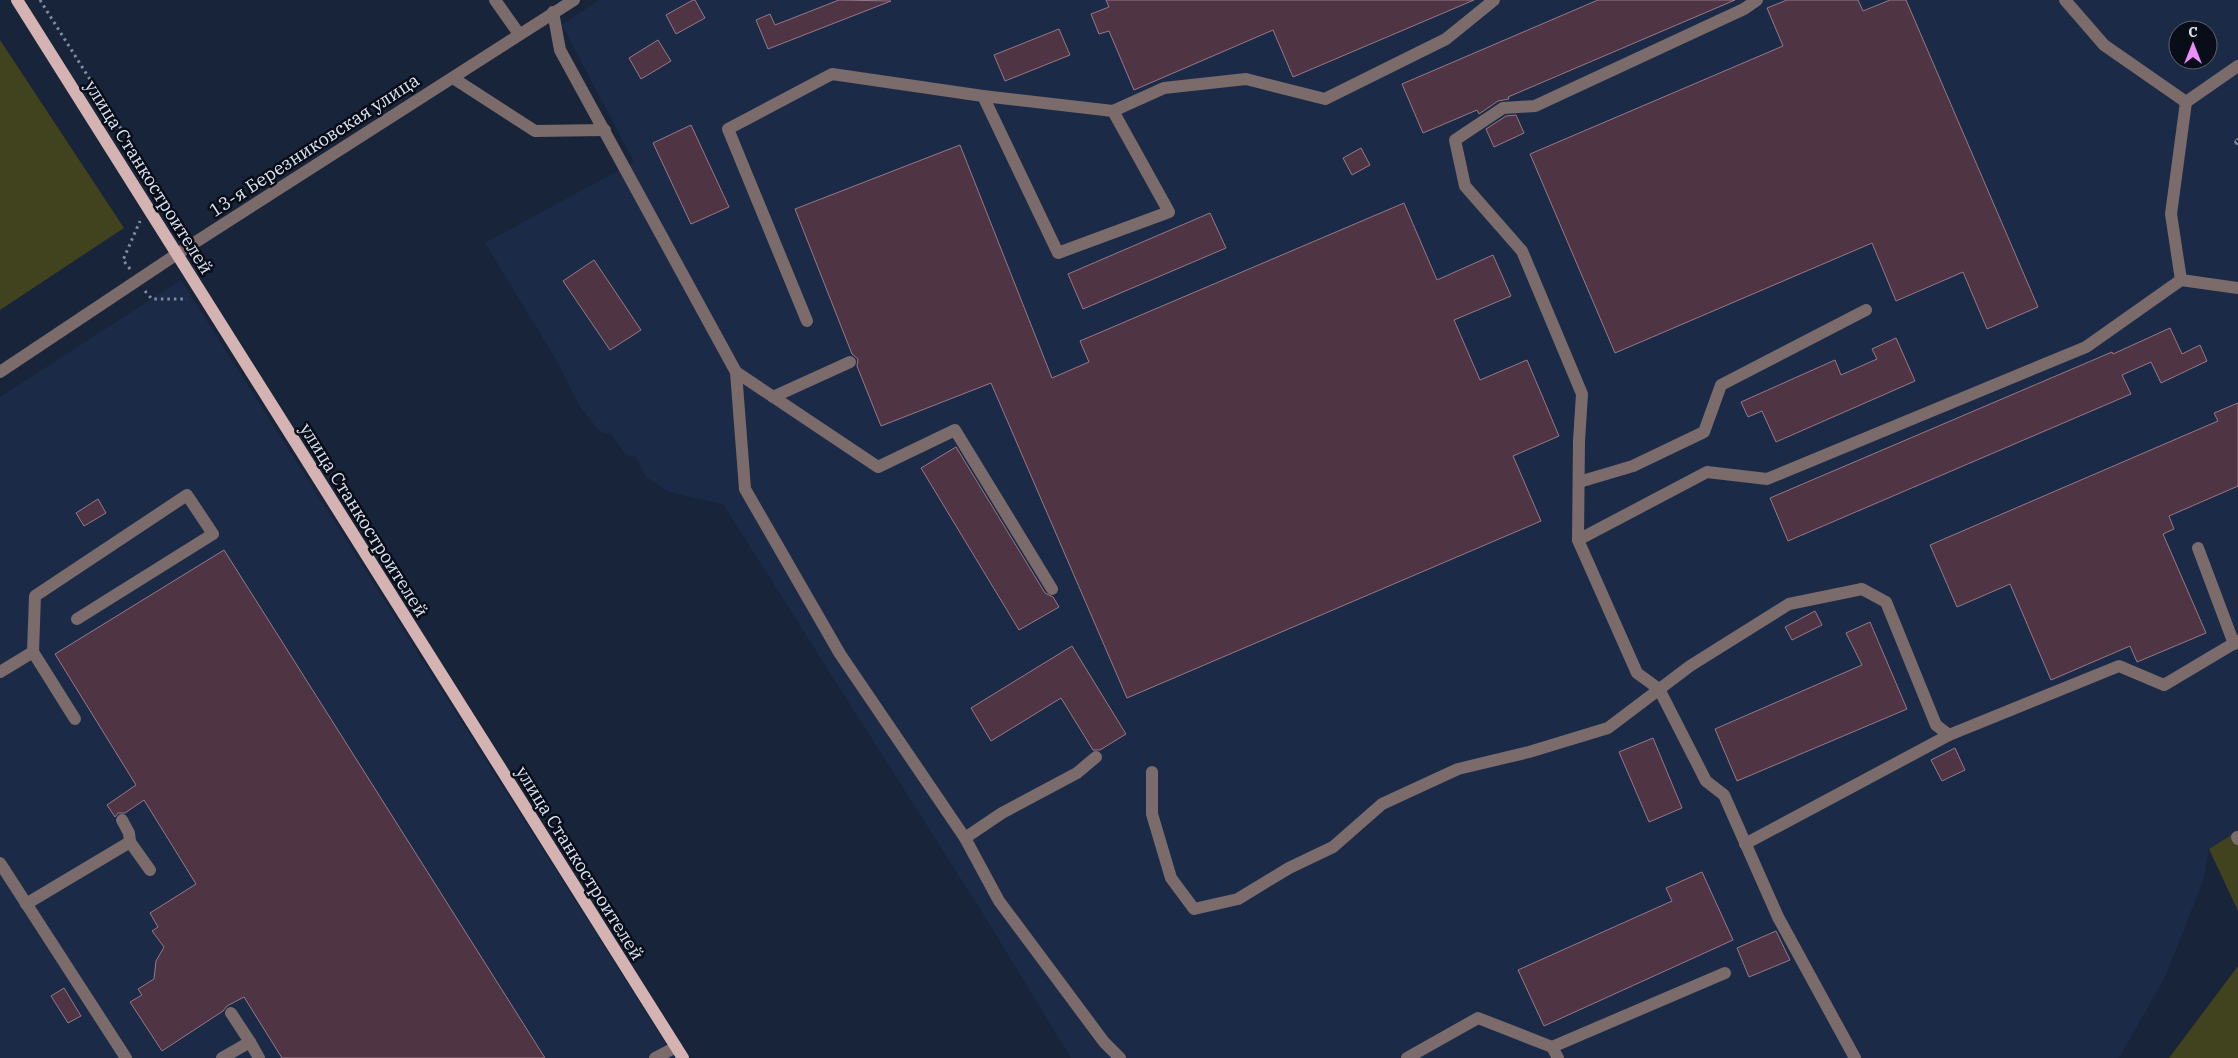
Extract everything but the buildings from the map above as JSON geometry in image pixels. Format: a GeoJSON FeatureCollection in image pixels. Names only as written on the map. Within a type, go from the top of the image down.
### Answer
{"type":"FeatureCollection","features":[{"type":"Feature","properties":{"kind":"main road","name":"улица Станкостроителей"},"geometry":{"type":"LineString","coordinates":[[17,0],[679,1052]]}},
{"type":"Feature","properties":{"kind":"street"},"geometry":{"type":"LineString","coordinates":[[495,0],[519,34]]}},
{"type":"Feature","properties":{"kind":"street","name":"13-я Березниковская улица"},"geometry":{"type":"LineString","coordinates":[[0,372],[177,254],[574,0]]}},
{"type":"Feature","properties":{"kind":"street"},"geometry":{"type":"LineString","coordinates":[[807,321],[728,129],[832,74],[983,96],[1113,111],[1164,88],[1246,79],[1325,100],[1446,39],[1494,0]]}},
{"type":"Feature","properties":{"kind":"street"},"geometry":{"type":"LineString","coordinates":[[1757,0],[1744,9],[1536,106],[1503,108],[1455,140],[1465,186],[1522,251],[1582,394],[1578,540],[1637,673],[1659,689],[1706,781],[1724,795],[1778,917],[1855,1058]]}},
{"type":"Feature","properties":{"kind":"street"},"geometry":{"type":"LineString","coordinates":[[2065,0],[2104,45],[2186,102]]}},
{"type":"Feature","properties":{"kind":"street"},"geometry":{"type":"LineString","coordinates":[[553,12],[560,50],[736,372],[746,489],[840,654],[965,838],[999,901],[1104,1042],[1120,1058]]}},
{"type":"Feature","properties":{"kind":"street"},"geometry":{"type":"LineString","coordinates":[[2180,280],[2172,214],[2186,102],[2238,66]]}},
{"type":"Feature","properties":{"kind":"street"},"geometry":{"type":"LineString","coordinates":[[452,78],[535,131],[605,130]]}},
{"type":"Feature","properties":{"kind":"street"},"geometry":{"type":"LineString","coordinates":[[983,96],[1058,253],[1169,212],[1113,111]]}},
{"type":"Feature","properties":{"kind":"street"},"geometry":{"type":"LineString","coordinates":[[1578,540],[1707,472],[1766,478],[2086,347],[2180,280],[2238,288]]}},
{"type":"Feature","properties":{"kind":"street"},"geometry":{"type":"LineString","coordinates":[[1579,482],[1633,466],[1704,432],[1721,385],[1866,310]]}},
{"type":"Feature","properties":{"kind":"street"},"geometry":{"type":"LineString","coordinates":[[773,397],[850,362]]}},
{"type":"Feature","properties":{"kind":"street"},"geometry":{"type":"LineString","coordinates":[[736,372],[878,467],[955,430],[1052,589]]}},
{"type":"Feature","properties":{"kind":"street"},"geometry":{"type":"LineString","coordinates":[[75,719],[33,652],[35,596],[187,495],[213,534],[77,619]]}},
{"type":"Feature","properties":{"kind":"street"},"geometry":{"type":"LineString","coordinates":[[1745,844],[1949,735],[2119,666],[2164,686],[2236,642],[2198,548]]}},
{"type":"Feature","properties":{"kind":"street"},"geometry":{"type":"LineString","coordinates":[[1152,772],[1152,814],[1171,878],[1194,909],[1238,899],[1289,868],[1333,847],[1382,804],[1458,769],[1529,752],[1608,728],[1690,666],[1789,604],[1862,589],[1886,602],[1936,725],[1949,735]]}},
{"type":"Feature","properties":{"kind":"street"},"geometry":{"type":"LineString","coordinates":[[0,672],[33,652]]}},
{"type":"Feature","properties":{"kind":"street"},"geometry":{"type":"LineString","coordinates":[[965,838],[1002,813],[1077,773],[1096,757]]}},
{"type":"Feature","properties":{"kind":"street"},"geometry":{"type":"LineString","coordinates":[[122,820],[129,833],[130,842],[150,870]]}},
{"type":"Feature","properties":{"kind":"street"},"geometry":{"type":"LineString","coordinates":[[26,904],[130,842]]}},
{"type":"Feature","properties":{"kind":"street"},"geometry":{"type":"LineString","coordinates":[[0,864],[126,1058]]}},
{"type":"Feature","properties":{"kind":"street"},"geometry":{"type":"LineString","coordinates":[[1407,1058],[1478,1018],[1555,1052],[1726,973]]}},
{"type":"Feature","properties":{"kind":"street"},"geometry":{"type":"LineString","coordinates":[[231,1013],[259,1058]]}},
{"type":"Feature","properties":{"kind":"street"},"geometry":{"type":"LineString","coordinates":[[222,1058],[250,1042]]}},
{"type":"Feature","properties":{"kind":"street"},"geometry":{"type":"LineString","coordinates":[[655,1058],[679,1052]]}},
{"type":"Feature","properties":{"kind":"path"},"geometry":{"type":"LineString","coordinates":[[40,0],[167,202]]}},
{"type":"Feature","properties":{"kind":"shaded area"},"geometry":{"type":"Polygon","coordinates":[[[599,0],[2238,0],[2238,831],[2209,849],[2203,881],[2165,977],[2119,1058],[1071,1058],[990,925],[723,504],[669,492],[646,477],[636,457],[626,455],[611,434],[600,432],[579,405],[555,358],[485,243],[634,162],[562,25],[599,0]]]}},
{"type":"Feature","properties":{"kind":"shaded area"},"geometry":{"type":"Polygon","coordinates":[[[181,280],[675,1058],[0,1058],[0,397],[181,280]]]}},
{"type":"Feature","properties":{"kind":"green space"},"geometry":{"type":"Polygon","coordinates":[[[0,40],[124,228],[0,310],[0,40]]]}},
{"type":"Feature","properties":{"kind":"green space"},"geometry":{"type":"Polygon","coordinates":[[[2238,831],[2238,911],[2209,849],[2238,831]]]}},
{"type":"Feature","properties":{"kind":"green space"},"geometry":{"type":"Polygon","coordinates":[[[2238,966],[2238,1058],[2169,1058],[2238,966]]]}}]}
